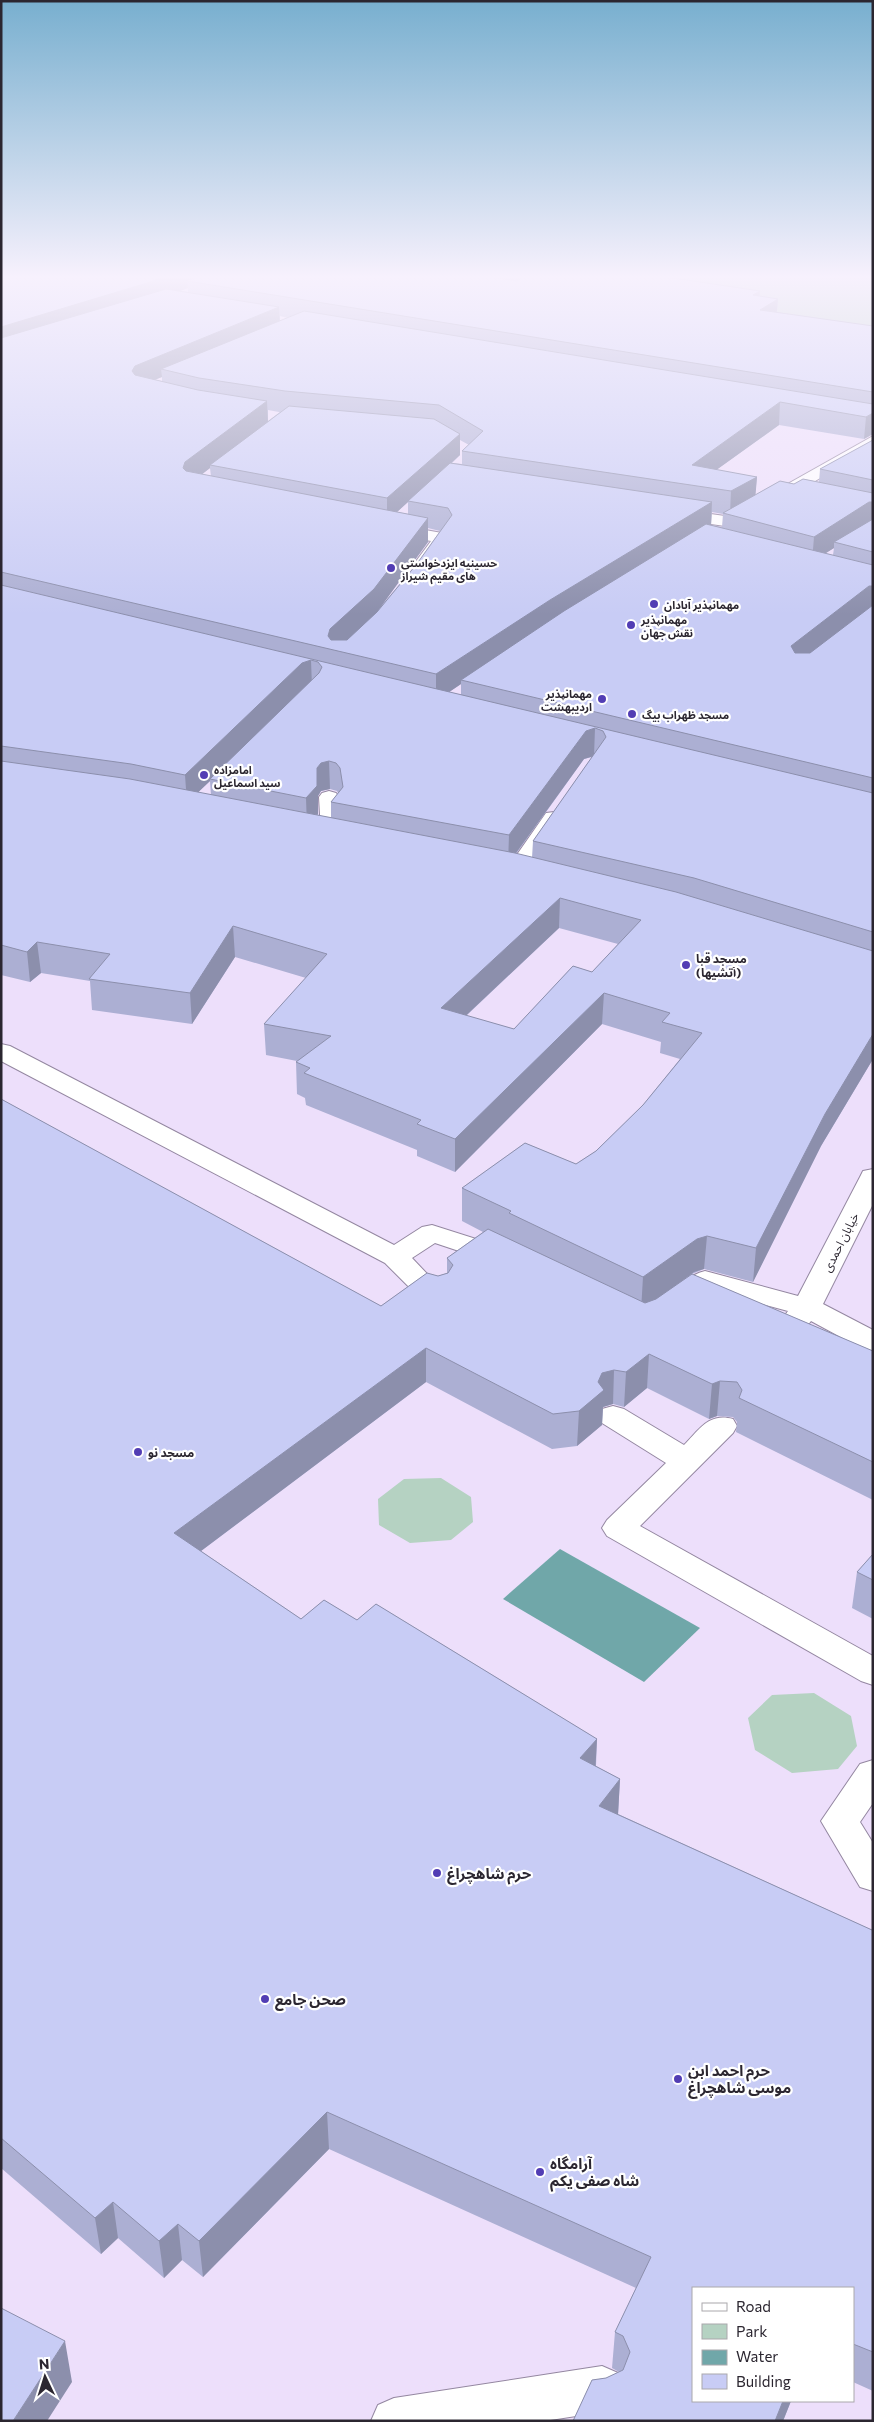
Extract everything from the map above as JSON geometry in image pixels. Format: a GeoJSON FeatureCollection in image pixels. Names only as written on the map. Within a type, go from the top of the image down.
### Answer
{"type":"FeatureCollection","features":[{"type":"Feature","properties":{"kind":"street"},"geometry":{"type":"LineString","coordinates":[[715,536],[732,522],[873,441]]}},
{"type":"Feature","properties":{"kind":"street"},"geometry":{"type":"LineString","coordinates":[[784,493],[809,498]]}},
{"type":"Feature","properties":{"kind":"street"},"geometry":{"type":"LineString","coordinates":[[663,512],[732,522]]}},
{"type":"Feature","properties":{"kind":"street"},"geometry":{"type":"LineString","coordinates":[[390,529],[406,514]]}},
{"type":"Feature","properties":{"kind":"street"},"geometry":{"type":"LineString","coordinates":[[372,526],[442,538],[414,577]]}},
{"type":"Feature","properties":{"kind":"street"},"geometry":{"type":"LineString","coordinates":[[329,797],[330,816],[305,834],[340,841]]}},
{"type":"Feature","properties":{"kind":"street"},"geometry":{"type":"LineString","coordinates":[[515,874],[564,803]]}},
{"type":"Feature","properties":{"kind":"street"},"geometry":{"type":"LineString","coordinates":[[1,1051],[395,1257],[437,1299]]}},
{"type":"Feature","properties":{"kind":"street","name":"خیابان احمدی"},"geometry":{"type":"LineString","coordinates":[[801,1315],[873,1177]]}},
{"type":"Feature","properties":{"kind":"street"},"geometry":{"type":"LineString","coordinates":[[395,1257],[432,1233],[498,1254],[523,1267]]}},
{"type":"Feature","properties":{"kind":"street"},"geometry":{"type":"LineString","coordinates":[[659,1315],[705,1280],[873,1342]]}},
{"type":"Feature","properties":{"kind":"street"},"geometry":{"type":"LineString","coordinates":[[614,1416],[686,1461]]}},
{"type":"Feature","properties":{"kind":"street"},"geometry":{"type":"LineString","coordinates":[[722,1426],[618,1528],[873,1672]]}},
{"type":"Feature","properties":{"kind":"street"},"geometry":{"type":"LineString","coordinates":[[873,1774],[840,1821],[873,1876]]}},
{"type":"Feature","properties":{"kind":"street"},"geometry":{"type":"LineString","coordinates":[[394,2421],[602,2388]]}},
{"type":"Feature","properties":{"kind":"green space"},"geometry":{"type":"Polygon","coordinates":[[[441,1478],[471,1497],[473,1522],[451,1540],[410,1543],[379,1525],[378,1499],[404,1479],[441,1478]]]}},
{"type":"Feature","properties":{"kind":"green space"},"geometry":{"type":"Polygon","coordinates":[[[814,1693],[851,1716],[857,1746],[838,1769],[792,1773],[755,1750],[748,1718],[772,1695],[814,1693]]]}},
{"type":"Feature","properties":{"kind":"water"},"geometry":{"type":"Polygon","coordinates":[[[560,1549],[700,1628],[644,1682],[503,1599],[560,1549]]]}},
{"type":"Feature","properties":{"kind":"building"},"geometry":{"type":"Polygon","coordinates":[[[1,389],[194,389],[267,401],[185,462],[183,468],[186,471],[428,518],[374,589],[330,629],[328,636],[331,640],[347,640],[377,612],[416,565],[452,515],[448,508],[408,501],[450,463],[712,502],[550,600],[436,674],[1,572],[1,389]]]}},
{"type":"Feature","properties":{"kind":"building"},"geometry":{"type":"Polygon","coordinates":[[[272,389],[781,389],[873,404],[873,413],[866,417],[780,402],[692,465],[757,477],[731,491],[462,451],[483,431],[439,405],[272,389]]]}},
{"type":"Feature","properties":{"kind":"building"},"geometry":{"type":"Polygon","coordinates":[[[855,389],[873,389],[873,392],[855,389]]]}},
{"type":"Feature","properties":{"kind":"building"},"geometry":{"type":"Polygon","coordinates":[[[289,406],[434,419],[460,434],[387,498],[210,465],[289,406]]]}},
{"type":"Feature","properties":{"kind":"building"},"geometry":{"type":"Polygon","coordinates":[[[873,440],[873,480],[820,469],[873,440]]]}},
{"type":"Feature","properties":{"kind":"building"},"geometry":{"type":"Polygon","coordinates":[[[803,479],[873,493],[873,502],[869,502],[814,537],[723,513],[780,481],[794,484],[803,479]]]}},
{"type":"Feature","properties":{"kind":"building"},"geometry":{"type":"Polygon","coordinates":[[[873,519],[873,552],[834,542],[873,519]]]}},
{"type":"Feature","properties":{"kind":"building"},"geometry":{"type":"Polygon","coordinates":[[[706,524],[873,565],[873,586],[869,586],[791,646],[795,653],[810,653],[873,605],[873,778],[461,680],[564,611],[706,524]]]}},
{"type":"Feature","properties":{"kind":"building"},"geometry":{"type":"Polygon","coordinates":[[[1,585],[873,793],[873,932],[694,878],[533,841],[606,737],[603,731],[595,728],[586,731],[509,835],[331,802],[343,787],[340,768],[336,763],[329,761],[321,763],[317,768],[317,786],[306,798],[210,779],[319,673],[322,667],[318,662],[311,660],[302,663],[185,775],[131,764],[1,746],[1,585]]]}},
{"type":"Feature","properties":{"kind":"building"},"geometry":{"type":"Polygon","coordinates":[[[1,761],[130,779],[515,853],[676,892],[873,951],[873,1034],[825,1114],[756,1248],[707,1236],[697,1239],[643,1277],[509,1213],[511,1211],[462,1188],[525,1143],[576,1164],[596,1151],[643,1105],[702,1033],[662,1022],[670,1013],[604,993],[455,1139],[417,1124],[421,1120],[304,1073],[310,1068],[296,1062],[331,1036],[264,1024],[327,954],[233,926],[190,993],[89,979],[110,954],[37,942],[27,952],[1,945],[1,761]],[[560,898],[441,1008],[514,1029],[573,966],[592,972],[641,920],[560,898]]]}},
{"type":"Feature","properties":{"kind":"building","name":"حرم شاهچراغ"},"geometry":{"type":"Polygon","coordinates":[[[1,1099],[381,1306],[427,1273],[438,1276],[448,1273],[453,1265],[447,1258],[488,1229],[645,1303],[656,1299],[692,1274],[873,1351],[873,1462],[739,1398],[742,1390],[737,1382],[720,1381],[712,1384],[649,1354],[626,1372],[614,1370],[602,1373],[598,1382],[604,1390],[579,1411],[553,1414],[426,1348],[174,1533],[301,1619],[324,1600],[357,1620],[376,1604],[597,1739],[580,1758],[620,1779],[599,1806],[873,1930],[873,2352],[854,2344],[854,2287],[692,2287],[692,2402],[783,2402],[775,2421],[573,2421],[592,2380],[606,2378],[623,2370],[630,2352],[623,2336],[615,2332],[651,2257],[327,2112],[199,2241],[178,2224],[159,2241],[113,2202],[95,2218],[1,2138],[1,1099]]]}},
{"type":"Feature","properties":{"kind":"building"},"geometry":{"type":"Polygon","coordinates":[[[873,1554],[873,1580],[857,1572],[873,1554]]]}},
{"type":"Feature","properties":{"kind":"building"},"geometry":{"type":"Polygon","coordinates":[[[1,2308],[65,2341],[13,2421],[1,2421],[1,2308]]]}},
{"type":"Feature","properties":{"kind":"place","name":"حسینیه ایزدخواستی های مقیم شیراز"},"geometry":{"type":"Point","coordinates":[391,568]}},
{"type":"Feature","properties":{"kind":"place","name":"مهمانپذیر آبادان"},"geometry":{"type":"Point","coordinates":[654,604]}},
{"type":"Feature","properties":{"kind":"place","name":"مهمانپذیر نقش جهان"},"geometry":{"type":"Point","coordinates":[631,625]}},
{"type":"Feature","properties":{"kind":"place","name":"مهمانپذیر اردیبهشت"},"geometry":{"type":"Point","coordinates":[602,699]}},
{"type":"Feature","properties":{"kind":"place","name":"مسجد ظهراب بیگ"},"geometry":{"type":"Point","coordinates":[632,714]}},
{"type":"Feature","properties":{"kind":"place","name":"امامزاده سید اسماعیل"},"geometry":{"type":"Point","coordinates":[204,775]}},
{"type":"Feature","properties":{"kind":"place","name":"مسجد قبا (آتشیها)"},"geometry":{"type":"Point","coordinates":[686,965]}},
{"type":"Feature","properties":{"kind":"place","name":"مسجد نو"},"geometry":{"type":"Point","coordinates":[138,1452]}},
{"type":"Feature","properties":{"kind":"place","name":"حرم شاهچراغ"},"geometry":{"type":"Point","coordinates":[437,1873]}},
{"type":"Feature","properties":{"kind":"place","name":"صحن جامع"},"geometry":{"type":"Point","coordinates":[265,1999]}},
{"type":"Feature","properties":{"kind":"place","name":"حرم احمد ابن موسی شاهچراغ"},"geometry":{"type":"Point","coordinates":[678,2079]}},
{"type":"Feature","properties":{"kind":"place","name":"آرامگاه شاه صفی یکم"},"geometry":{"type":"Point","coordinates":[540,2172]}}]}
